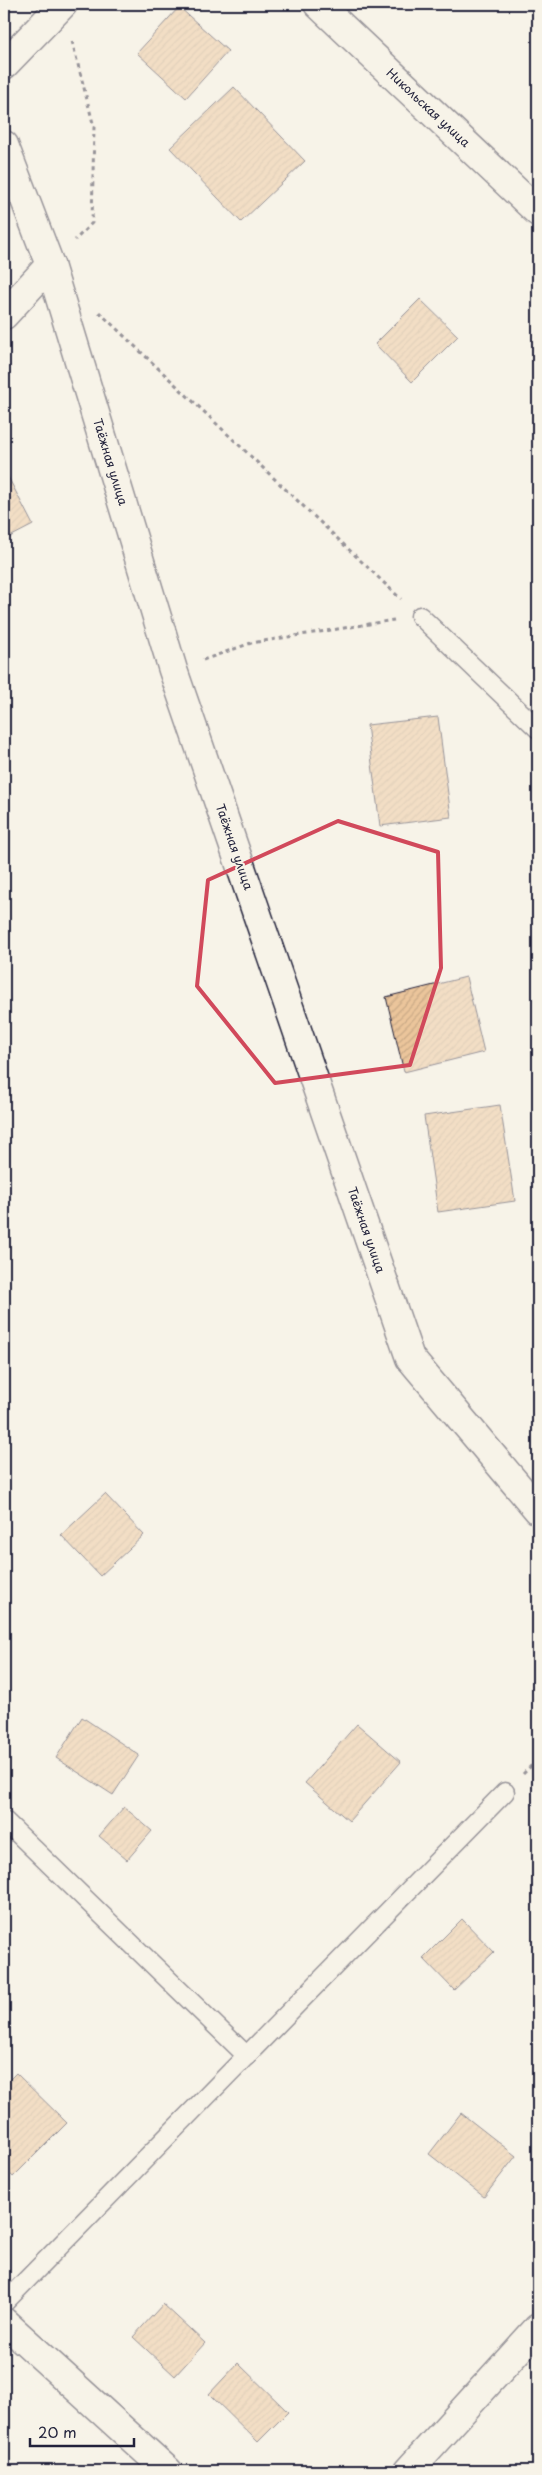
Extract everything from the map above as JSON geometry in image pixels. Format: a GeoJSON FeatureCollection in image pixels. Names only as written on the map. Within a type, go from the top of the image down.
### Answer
{"type":"FeatureCollection","features":[{"type":"Feature","properties":{"kind":"street"},"geometry":{"type":"LineString","coordinates":[[4,65],[63,4]]}},
{"type":"Feature","properties":{"kind":"street","name":"Никольская улица"},"geometry":{"type":"LineString","coordinates":[[318,4],[538,212]]}},
{"type":"Feature","properties":{"kind":"street","name":"Таёжная улица"},"geometry":{"type":"LineString","coordinates":[[4,145],[50,265],[173,670],[410,1358],[538,1510]]}},
{"type":"Feature","properties":{"kind":"street"},"geometry":{"type":"LineString","coordinates":[[4,315],[50,265]]}},
{"type":"Feature","properties":{"kind":"street"},"geometry":{"type":"LineString","coordinates":[[4,2322],[168,2471]]}},
{"type":"Feature","properties":{"kind":"street"},"geometry":{"type":"LineString","coordinates":[[408,2471],[538,2328]]}},
{"type":"Feature","properties":{"kind":"lane"},"geometry":{"type":"LineString","coordinates":[[420,616],[538,729]]}},
{"type":"Feature","properties":{"kind":"lane"},"geometry":{"type":"LineString","coordinates":[[4,2303],[505,1792]]}},
{"type":"Feature","properties":{"kind":"lane"},"geometry":{"type":"LineString","coordinates":[[4,1820],[247,2056]]}},
{"type":"Feature","properties":{"kind":"path"},"geometry":{"type":"LineString","coordinates":[[50,265],[92,223],[94,127],[63,4]]}},
{"type":"Feature","properties":{"kind":"path"},"geometry":{"type":"LineString","coordinates":[[92,305],[420,616]]}},
{"type":"Feature","properties":{"kind":"path"},"geometry":{"type":"LineString","coordinates":[[173,670],[251,643],[420,616]]}},
{"type":"Feature","properties":{"kind":"highlighted area"},"geometry":{"type":"Polygon","coordinates":[[[338,821],[438,852],[441,968],[410,1065],[275,1083],[197,986],[208,880],[338,821]]]}},
{"type":"Feature","properties":{"kind":"building"},"geometry":{"type":"Polygon","coordinates":[[[179,7],[228,51],[186,98],[137,53],[179,7]]]}},
{"type":"Feature","properties":{"kind":"building"},"geometry":{"type":"Polygon","coordinates":[[[234,87],[305,161],[241,222],[170,148],[234,87]]]}},
{"type":"Feature","properties":{"kind":"building"},"geometry":{"type":"Polygon","coordinates":[[[420,299],[458,336],[412,382],[375,344],[420,299]]]}},
{"type":"Feature","properties":{"kind":"building"},"geometry":{"type":"Polygon","coordinates":[[[4,469],[33,525],[4,540],[4,469]]]}},
{"type":"Feature","properties":{"kind":"building"},"geometry":{"type":"Polygon","coordinates":[[[438,717],[451,817],[380,826],[367,725],[438,717]]]}},
{"type":"Feature","properties":{"kind":"building"},"geometry":{"type":"Polygon","coordinates":[[[466,977],[484,1052],[404,1072],[386,997],[466,977]]]}},
{"type":"Feature","properties":{"kind":"building"},"geometry":{"type":"Polygon","coordinates":[[[500,1105],[515,1201],[438,1212],[424,1116],[500,1105]]]}},
{"type":"Feature","properties":{"kind":"building"},"geometry":{"type":"Polygon","coordinates":[[[105,1494],[144,1535],[100,1576],[61,1535],[105,1494]]]}},
{"type":"Feature","properties":{"kind":"building"},"geometry":{"type":"Polygon","coordinates":[[[82,1717],[139,1755],[113,1795],[56,1758],[82,1717]]]}},
{"type":"Feature","properties":{"kind":"building"},"geometry":{"type":"Polygon","coordinates":[[[357,1724],[401,1762],[349,1821],[305,1783],[357,1724]]]}},
{"type":"Feature","properties":{"kind":"building"},"geometry":{"type":"Polygon","coordinates":[[[124,1807],[152,1831],[127,1860],[99,1836],[124,1807]]]}},
{"type":"Feature","properties":{"kind":"building"},"geometry":{"type":"Polygon","coordinates":[[[462,1919],[494,1952],[454,1990],[423,1958],[462,1919]]]}},
{"type":"Feature","properties":{"kind":"building"},"geometry":{"type":"Polygon","coordinates":[[[16,2073],[67,2123],[13,2177],[4,2167],[4,2085],[16,2073]]]}},
{"type":"Feature","properties":{"kind":"building"},"geometry":{"type":"Polygon","coordinates":[[[461,2113],[516,2156],[484,2197],[429,2154],[461,2113]]]}},
{"type":"Feature","properties":{"kind":"building"},"geometry":{"type":"Polygon","coordinates":[[[163,2304],[205,2343],[175,2376],[133,2337],[163,2304]]]}},
{"type":"Feature","properties":{"kind":"building"},"geometry":{"type":"Polygon","coordinates":[[[238,2363],[288,2412],[258,2442],[209,2394],[238,2363]]]}}]}
